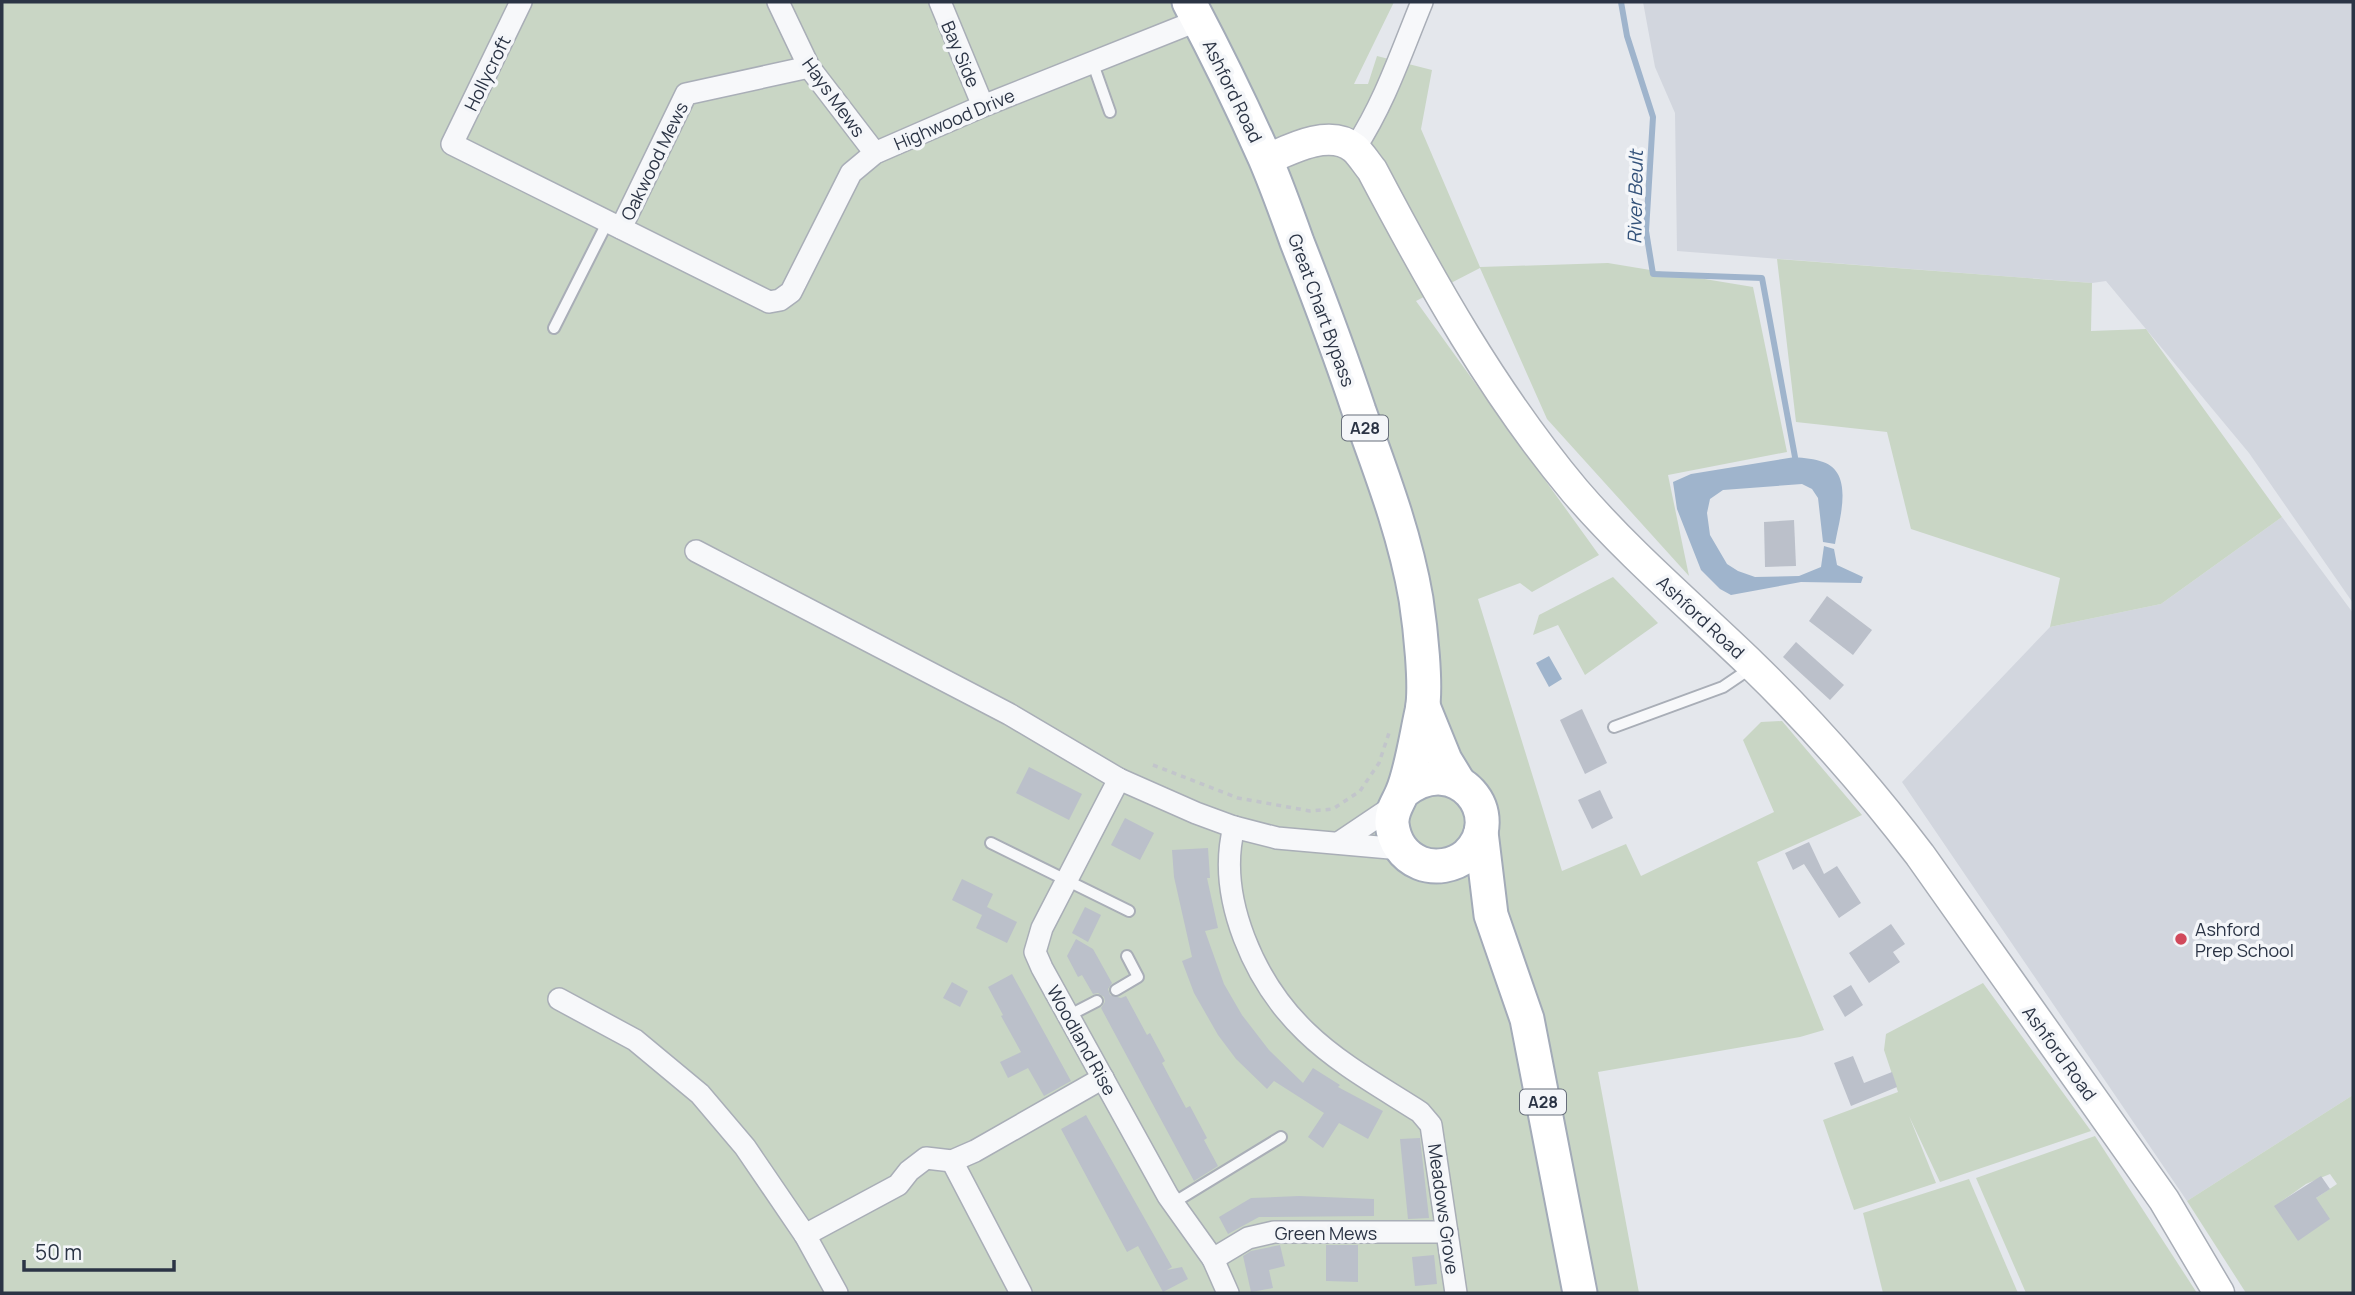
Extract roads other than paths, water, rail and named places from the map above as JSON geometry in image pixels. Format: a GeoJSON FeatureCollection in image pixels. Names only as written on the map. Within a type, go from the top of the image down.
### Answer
{"type":"FeatureCollection","features":[{"type":"Feature","properties":{"kind":"main road","name":"Ashford Road"},"geometry":{"type":"LineString","coordinates":[[1194,11],[1266,160]]}},
{"type":"Feature","properties":{"kind":"main road","name":"Great Chart Bypass"},"geometry":{"type":"LineString","coordinates":[[1266,160],[1337,346],[1397,521],[1416,598],[1423,706],[1399,798]]}},
{"type":"Feature","properties":{"kind":"main road","name":"Great Chart Bypass"},"geometry":{"type":"LineString","coordinates":[[1423,706],[1444,760],[1459,783]]}},
{"type":"Feature","properties":{"kind":"main road"},"geometry":{"type":"LineString","coordinates":[[1430,777],[1445,777],[1459,783],[1471,792],[1482,817],[1481,832],[1475,845],[1466,856],[1454,863],[1426,865],[1412,859],[1401,849],[1394,835],[1392,820],[1399,798],[1415,782],[1430,777]]}},
{"type":"Feature","properties":{"kind":"main road","name":"A28"},"geometry":{"type":"LineString","coordinates":[[1481,832],[1491,915],[1527,1019],[1580,1293]]}},
{"type":"Feature","properties":{"kind":"main road","name":"A28"},"geometry":{"type":"LineString","coordinates":[[1440,866],[1491,915]]}},
{"type":"Feature","properties":{"kind":"street","name":"Hollycroft"},"geometry":{"type":"LineString","coordinates":[[521,2],[453,144],[614,225]]}},
{"type":"Feature","properties":{"kind":"street","name":"Hays Mews"},"geometry":{"type":"LineString","coordinates":[[778,2],[809,67],[875,153]]}},
{"type":"Feature","properties":{"kind":"street","name":"Bay Side"},"geometry":{"type":"LineString","coordinates":[[940,2],[983,106]]}},
{"type":"Feature","properties":{"kind":"street"},"geometry":{"type":"LineString","coordinates":[[1355,148],[1374,119],[1422,2]]}},
{"type":"Feature","properties":{"kind":"street","name":"Highwood Drive"},"geometry":{"type":"LineString","coordinates":[[614,225],[769,302],[780,300],[791,292],[851,173],[875,153],[1092,61],[1194,11]]}},
{"type":"Feature","properties":{"kind":"street","name":"Oakwood Mews"},"geometry":{"type":"LineString","coordinates":[[614,225],[686,94],[809,67]]}},
{"type":"Feature","properties":{"kind":"street","name":"Ashford Road"},"geometry":{"type":"LineString","coordinates":[[1266,160],[1299,144],[1323,140],[1355,148],[1371,170],[1458,328],[1532,438],[1576,492],[1629,549],[1826,739],[1920,855],[2164,1200],[2219,1293]]}},
{"type":"Feature","properties":{"kind":"street"},"geometry":{"type":"LineString","coordinates":[[696,551],[1009,714],[1119,779],[1234,827],[1276,838],[1401,849]]}},
{"type":"Feature","properties":{"kind":"street","name":"Woodland Rise"},"geometry":{"type":"LineString","coordinates":[[1119,779],[1042,928],[1035,952],[1173,1203],[1213,1259],[1228,1293]]}},
{"type":"Feature","properties":{"kind":"street"},"geometry":{"type":"LineString","coordinates":[[1340,842],[1399,798]]}},
{"type":"Feature","properties":{"kind":"street","name":"Meadows Grove"},"geometry":{"type":"LineString","coordinates":[[1234,827],[1229,859],[1238,917],[1249,946],[1276,997],[1304,1031],[1327,1051],[1420,1112],[1432,1125],[1456,1293]]}},
{"type":"Feature","properties":{"kind":"street"},"geometry":{"type":"LineString","coordinates":[[559,999],[635,1040],[700,1094],[745,1147],[805,1235],[836,1293]]}},
{"type":"Feature","properties":{"kind":"street"},"geometry":{"type":"LineString","coordinates":[[805,1235],[898,1185],[909,1171],[926,1158],[952,1161],[975,1151],[1103,1078]]}},
{"type":"Feature","properties":{"kind":"street"},"geometry":{"type":"LineString","coordinates":[[952,1161],[1021,1293]]}},
{"type":"Feature","properties":{"kind":"street","name":"Green Mews"},"geometry":{"type":"LineString","coordinates":[[1213,1259],[1248,1238],[1274,1232],[1447,1232]]}},
{"type":"Feature","properties":{"kind":"lane"},"geometry":{"type":"LineString","coordinates":[[1092,61],[1110,112]]}},
{"type":"Feature","properties":{"kind":"lane"},"geometry":{"type":"LineString","coordinates":[[554,328],[614,225]]}},
{"type":"Feature","properties":{"kind":"lane"},"geometry":{"type":"LineString","coordinates":[[1614,726],[1723,687],[1753,666]]}},
{"type":"Feature","properties":{"kind":"lane"},"geometry":{"type":"LineString","coordinates":[[991,844],[1129,911]]}},
{"type":"Feature","properties":{"kind":"lane"},"geometry":{"type":"LineString","coordinates":[[1116,990],[1138,977],[1127,956]]}},
{"type":"Feature","properties":{"kind":"lane"},"geometry":{"type":"LineString","coordinates":[[1068,1016],[1097,1001]]}},
{"type":"Feature","properties":{"kind":"lane"},"geometry":{"type":"LineString","coordinates":[[1173,1203],[1281,1137]]}},
{"type":"Feature","properties":{"kind":"water"},"geometry":{"type":"Polygon","coordinates":[[[1795,457],[1823,462],[1839,476],[1842,498],[1835,544],[1823,542],[1818,498],[1812,489],[1802,484],[1723,490],[1710,499],[1707,513],[1710,535],[1727,564],[1755,577],[1799,576],[1821,567],[1824,546],[1834,549],[1837,565],[1863,577],[1861,583],[1801,582],[1731,595],[1720,589],[1701,570],[1677,509],[1673,482],[1691,474],[1795,457]]]}},
{"type":"Feature","properties":{"kind":"water"},"geometry":{"type":"Polygon","coordinates":[[[1549,656],[1562,679],[1549,687],[1536,663],[1549,656]]]}},
{"type":"Feature","properties":{"kind":"waterway","name":"River Beult"},"geometry":{"type":"LineString","coordinates":[[1621,2],[1627,36],[1653,117],[1646,231],[1653,274],[1762,278],[1795,457]]}},
{"type":"Feature","properties":{"kind":"place","name":"Ashford Prep School"},"geometry":{"type":"Point","coordinates":[2181,939]}}]}
